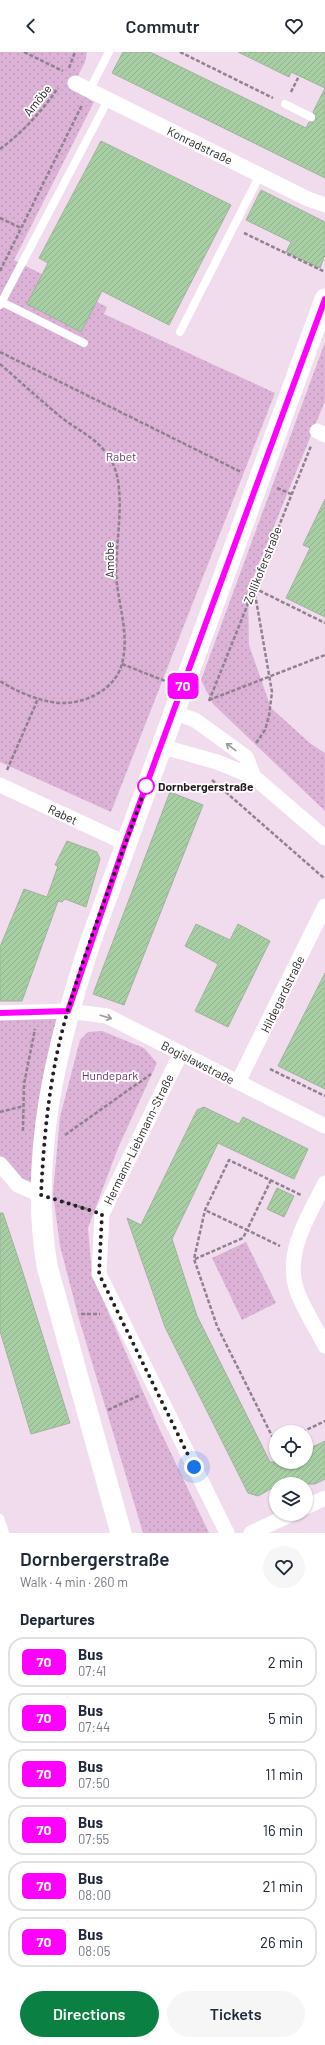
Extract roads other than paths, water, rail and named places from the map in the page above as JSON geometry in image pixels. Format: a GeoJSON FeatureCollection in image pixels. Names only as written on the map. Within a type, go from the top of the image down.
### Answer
{"type":"FeatureCollection","features":[{"type":"Feature","properties":{"kind":"street","name":"Konradstraße"},"geometry":{"type":"LineString","coordinates":[[70,80],[89,91],[260,175],[325,205]]}},
{"type":"Feature","properties":{"kind":"street"},"geometry":{"type":"LineString","coordinates":[[121,1533],[47,1266],[42,1231],[41,1195],[43,1150],[50,1094],[68,1011],[125,843],[325,299]]}},
{"type":"Feature","properties":{"kind":"street"},"geometry":{"type":"LineString","coordinates":[[167,728],[195,720],[246,757],[254,777]]}},
{"type":"Feature","properties":{"kind":"street"},"geometry":{"type":"LineString","coordinates":[[167,728],[217,762],[254,777],[325,838]]}},
{"type":"Feature","properties":{"kind":"street","name":"Rabet"},"geometry":{"type":"LineString","coordinates":[[0,785],[125,843]]}},
{"type":"Feature","properties":{"kind":"street","name":"Hildegardstraße"},"geometry":{"type":"LineString","coordinates":[[238,1082],[325,906]]}},
{"type":"Feature","properties":{"kind":"street","name":"Bogislawstraße"},"geometry":{"type":"LineString","coordinates":[[0,1013],[68,1011],[107,1016],[325,1126]]}},
{"type":"Feature","properties":{"kind":"street","name":"Hermann-Liebmann-Straße"},"geometry":{"type":"LineString","coordinates":[[181,1053],[102,1214],[99,1274],[227,1533]]}},
{"type":"Feature","properties":{"kind":"street"},"geometry":{"type":"LineString","coordinates":[[0,1164],[18,1185],[41,1195]]}},
{"type":"Feature","properties":{"kind":"street"},"geometry":{"type":"LineString","coordinates":[[325,1183],[298,1239],[292,1263],[296,1288],[325,1346]]}},
{"type":"Feature","properties":{"kind":"street"},"geometry":{"type":"LineString","coordinates":[[313,1504],[325,1498]]}},
{"type":"Feature","properties":{"kind":"street"},"geometry":{"type":"LineString","coordinates":[[251,1533],[277,1521]]}},
{"type":"Feature","properties":{"kind":"lane"},"geometry":{"type":"LineString","coordinates":[[89,91],[109,52]]}},
{"type":"Feature","properties":{"kind":"lane"},"geometry":{"type":"LineString","coordinates":[[84,343],[1,304],[108,100]]}},
{"type":"Feature","properties":{"kind":"lane"},"geometry":{"type":"LineString","coordinates":[[285,104],[311,117]]}},
{"type":"Feature","properties":{"kind":"lane"},"geometry":{"type":"LineString","coordinates":[[180,332],[260,175]]}},
{"type":"Feature","properties":{"kind":"lane"},"geometry":{"type":"LineString","coordinates":[[0,1518],[6,1533]]}},
{"type":"Feature","properties":{"kind":"place","name":"Dornbergerstraße"},"geometry":{"type":"Point","coordinates":[146,786]}},
{"type":"Feature","properties":{"kind":"park label","name":"Hundepark"},"geometry":{"type":"Point","coordinates":[110,1075]}}]}
